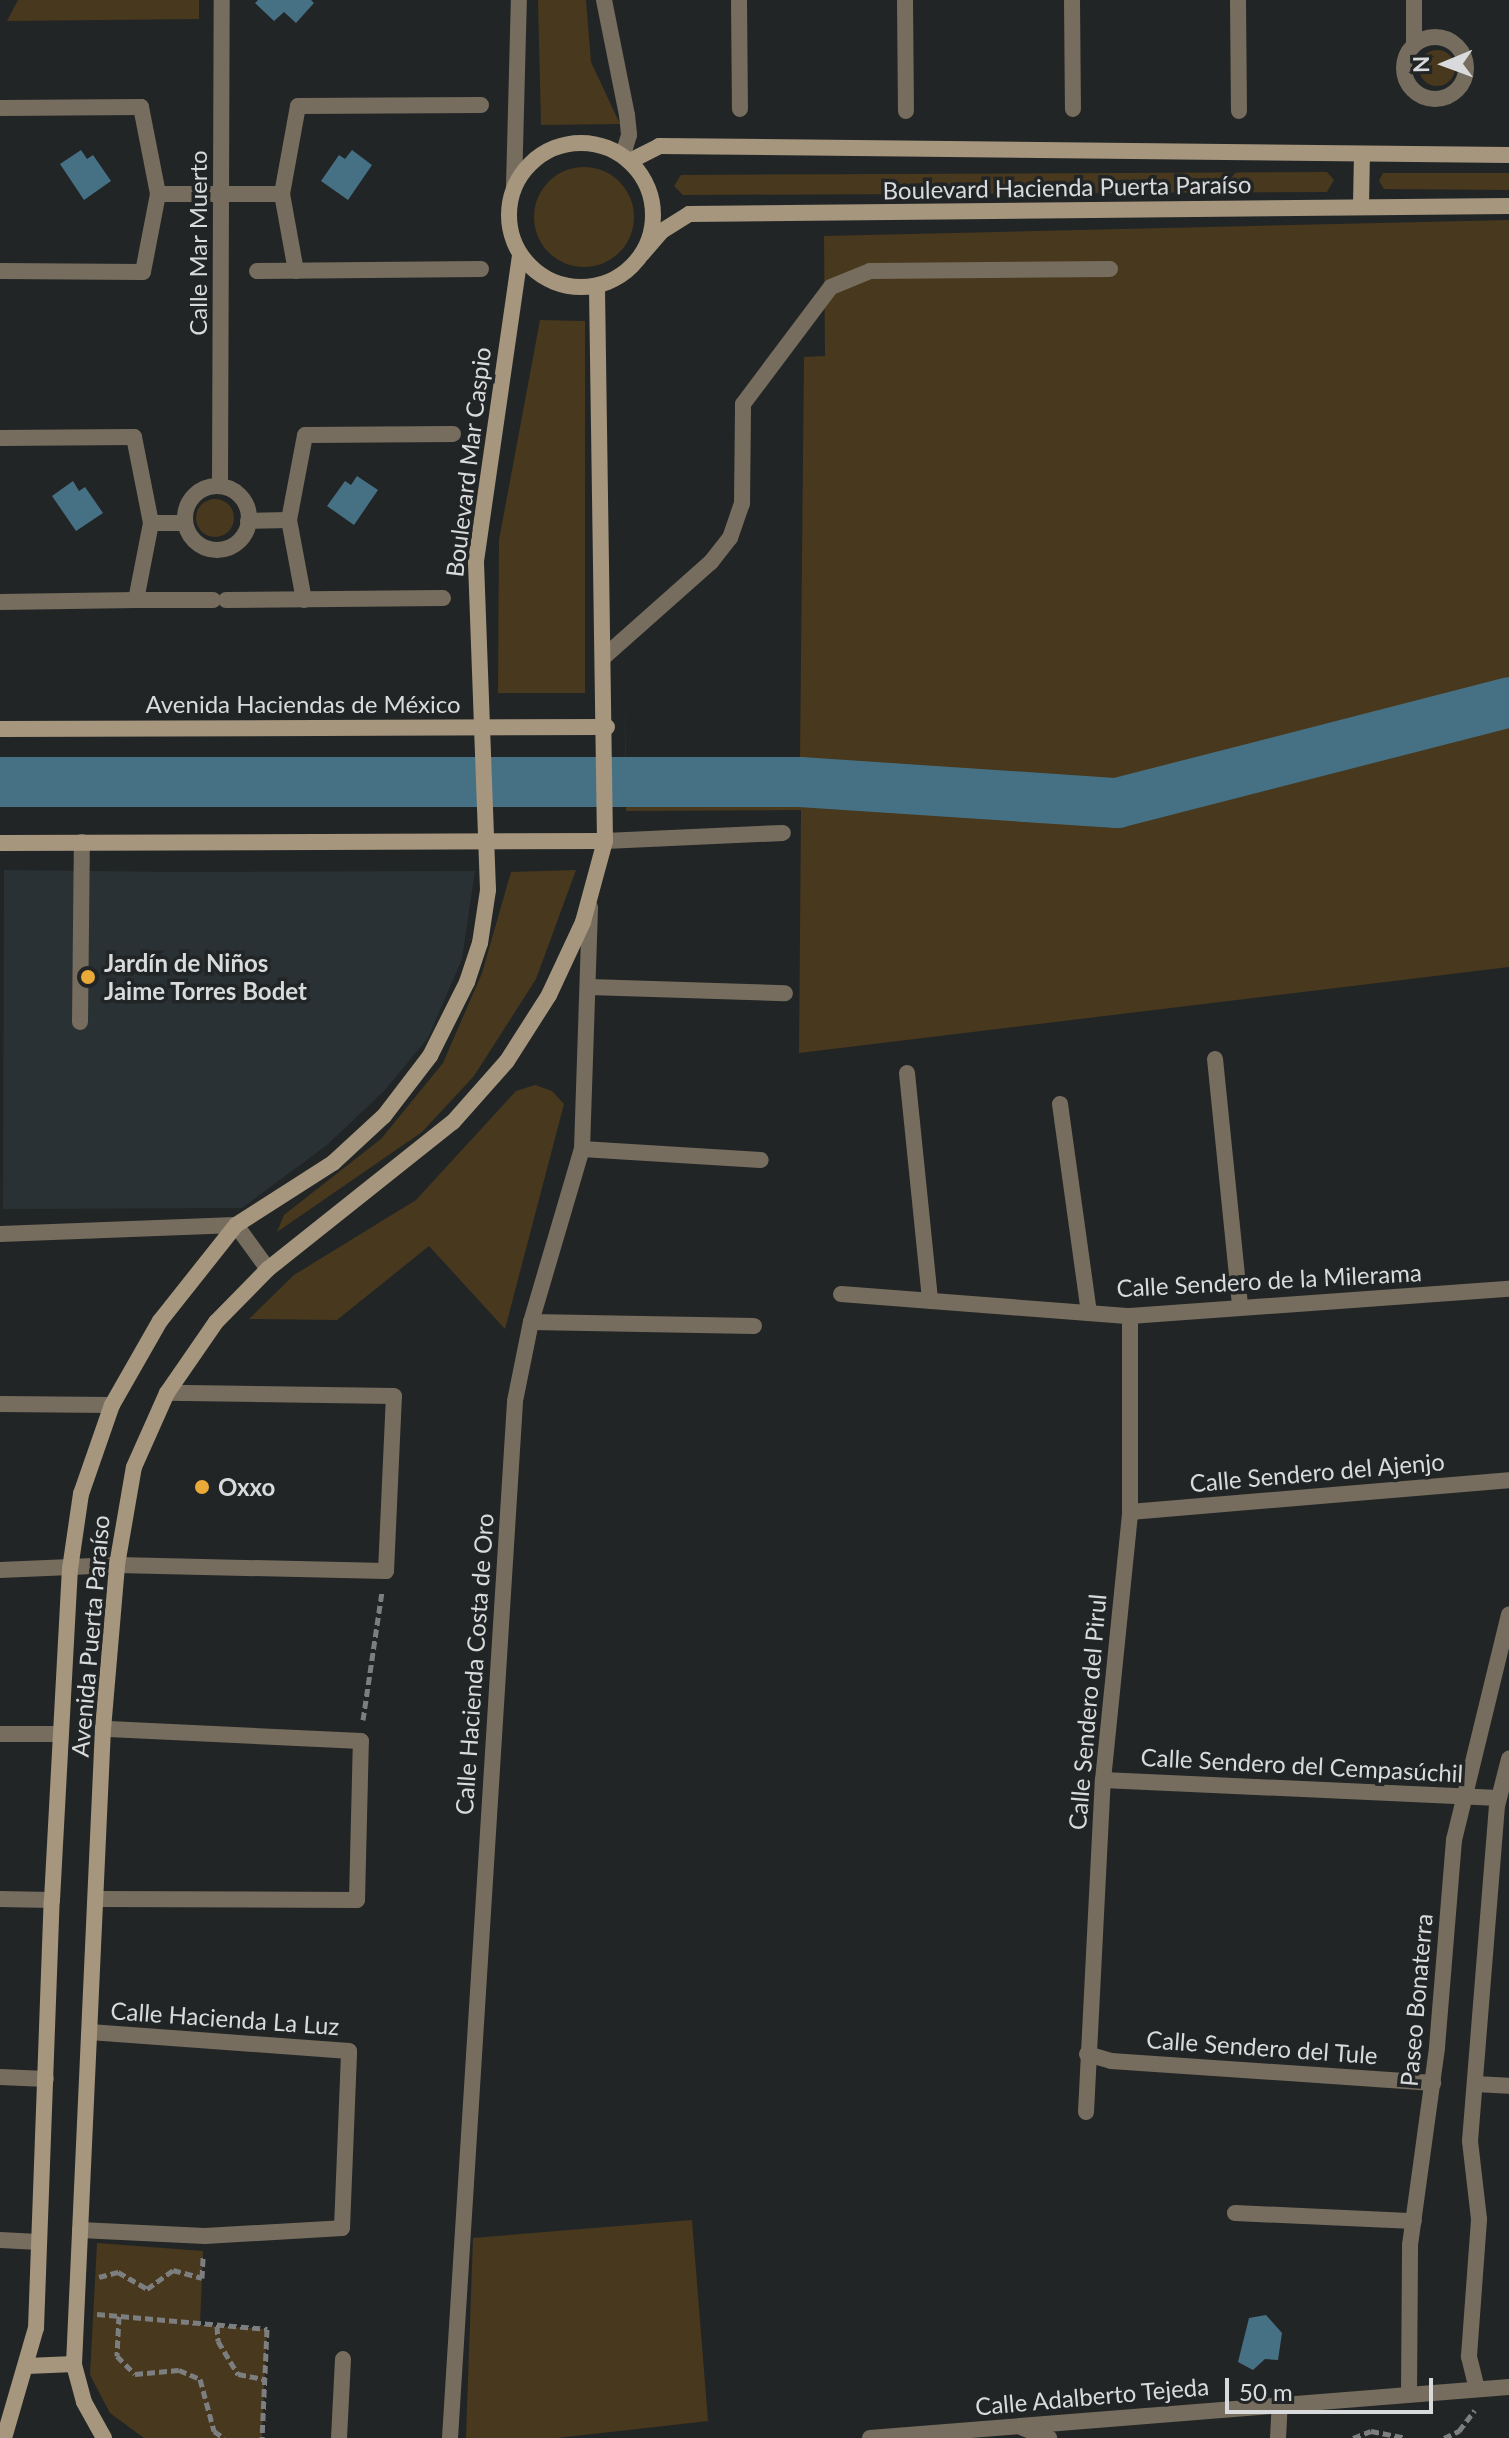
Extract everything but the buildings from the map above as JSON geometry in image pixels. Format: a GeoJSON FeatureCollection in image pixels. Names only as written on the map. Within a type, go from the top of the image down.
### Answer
{"type":"FeatureCollection","features":[{"type":"Feature","properties":{"kind":"street","name":"Calle Mar Muerto"},"geometry":{"type":"LineString","coordinates":[[220,485],[222,0]]}},
{"type":"Feature","properties":{"kind":"street"},"geometry":{"type":"LineString","coordinates":[[514,186],[533,159],[561,144],[593,143],[627,158],[649,189],[653,223],[642,254],[623,274],[597,286],[554,281],[520,255],[508,221],[514,186],[519,0]]}},
{"type":"Feature","properties":{"kind":"street"},"geometry":{"type":"LineString","coordinates":[[604,0],[627,115],[627,158]]}},
{"type":"Feature","properties":{"kind":"street"},"geometry":{"type":"LineString","coordinates":[[739,0],[740,109]]}},
{"type":"Feature","properties":{"kind":"street"},"geometry":{"type":"LineString","coordinates":[[905,0],[906,111]]}},
{"type":"Feature","properties":{"kind":"street"},"geometry":{"type":"LineString","coordinates":[[1072,0],[1073,109]]}},
{"type":"Feature","properties":{"kind":"street"},"geometry":{"type":"LineString","coordinates":[[1238,0],[1239,111]]}},
{"type":"Feature","properties":{"kind":"street"},"geometry":{"type":"LineString","coordinates":[[1414,0],[1414,44]]}},
{"type":"Feature","properties":{"kind":"street"},"geometry":{"type":"LineString","coordinates":[[296,271],[282,194],[298,106],[481,105]]}},
{"type":"Feature","properties":{"kind":"street"},"geometry":{"type":"LineString","coordinates":[[0,108],[141,107],[158,194],[143,272],[0,271]]}},
{"type":"Feature","properties":{"kind":"street","name":"Boulevard Hacienda Puerta Paraíso"},"geometry":{"type":"LineString","coordinates":[[627,158],[659,146],[1509,155]]}},
{"type":"Feature","properties":{"kind":"street"},"geometry":{"type":"LineString","coordinates":[[1361,205],[1362,154]]}},
{"type":"Feature","properties":{"kind":"street"},"geometry":{"type":"LineString","coordinates":[[158,194],[282,194]]}},
{"type":"Feature","properties":{"kind":"street","name":"Boulevard Hacienda Puerta Paraíso"},"geometry":{"type":"LineString","coordinates":[[642,254],[662,231],[689,214],[1361,205],[1509,206]]}},
{"type":"Feature","properties":{"kind":"street","name":"Boulevard Mar Caspio"},"geometry":{"type":"LineString","coordinates":[[486,819],[476,561],[520,255]]}},
{"type":"Feature","properties":{"kind":"street"},"geometry":{"type":"LineString","coordinates":[[257,271],[481,269]]}},
{"type":"Feature","properties":{"kind":"street"},"geometry":{"type":"LineString","coordinates":[[605,656],[711,562],[730,538],[742,504],[743,404],[831,287],[870,271],[1110,269]]}},
{"type":"Feature","properties":{"kind":"street"},"geometry":{"type":"LineString","coordinates":[[597,286],[607,727]]}},
{"type":"Feature","properties":{"kind":"street"},"geometry":{"type":"LineString","coordinates":[[304,600],[289,520],[305,435],[453,434]]}},
{"type":"Feature","properties":{"kind":"street"},"geometry":{"type":"LineString","coordinates":[[0,438],[134,437],[151,523],[136,600]]}},
{"type":"Feature","properties":{"kind":"street"},"geometry":{"type":"LineString","coordinates":[[220,485],[243,500],[248,521],[235,545],[217,550],[195,542],[185,523],[195,494],[220,485]]}},
{"type":"Feature","properties":{"kind":"street"},"geometry":{"type":"LineString","coordinates":[[248,521],[289,520]]}},
{"type":"Feature","properties":{"kind":"street"},"geometry":{"type":"LineString","coordinates":[[151,523],[185,523]]}},
{"type":"Feature","properties":{"kind":"street"},"geometry":{"type":"LineString","coordinates":[[0,602],[443,598]]}},
{"type":"Feature","properties":{"kind":"street","name":"Avenida Haciendas de México"},"geometry":{"type":"LineString","coordinates":[[0,729],[607,727]]}},
{"type":"Feature","properties":{"kind":"street","name":"Avenida Puerta Paraíso"},"geometry":{"type":"LineString","coordinates":[[104,2438],[84,2402],[74,2364],[103,1729],[117,1565],[134,1467],[167,1393],[216,1322],[268,1269],[462,1112],[529,1029],[567,961],[590,902],[605,841],[607,727]]}},
{"type":"Feature","properties":{"kind":"street","name":"Avenida Puerta Paraíso"},"geometry":{"type":"LineString","coordinates":[[4,2438],[36,2328],[52,1900],[70,1569],[81,1494],[112,1405],[160,1321],[236,1225],[304,1183],[359,1141],[430,1056],[456,1008],[480,943],[488,890],[486,819]]}},
{"type":"Feature","properties":{"kind":"street"},"geometry":{"type":"LineString","coordinates":[[0,843],[605,841],[783,833]]}},
{"type":"Feature","properties":{"kind":"street"},"geometry":{"type":"LineString","coordinates":[[80,1022],[82,842]]}},
{"type":"Feature","properties":{"kind":"street","name":"Calle Hacienda Costa de Oro"},"geometry":{"type":"LineString","coordinates":[[450,2438],[515,1401],[531,1322],[582,1149],[590,902]]}},
{"type":"Feature","properties":{"kind":"street"},"geometry":{"type":"LineString","coordinates":[[589,987],[785,993]]}},
{"type":"Feature","properties":{"kind":"street"},"geometry":{"type":"LineString","coordinates":[[1215,1059],[1240,1307]]}},
{"type":"Feature","properties":{"kind":"street"},"geometry":{"type":"LineString","coordinates":[[907,1073],[930,1301]]}},
{"type":"Feature","properties":{"kind":"street"},"geometry":{"type":"LineString","coordinates":[[1060,1104],[1089,1313]]}},
{"type":"Feature","properties":{"kind":"street"},"geometry":{"type":"LineString","coordinates":[[582,1149],[761,1160]]}},
{"type":"Feature","properties":{"kind":"street"},"geometry":{"type":"LineString","coordinates":[[0,1234],[236,1225],[268,1269]]}},
{"type":"Feature","properties":{"kind":"street","name":"Calle Sendero de la Milerama"},"geometry":{"type":"LineString","coordinates":[[841,1294],[1130,1316],[1509,1289]]}},
{"type":"Feature","properties":{"kind":"street","name":"Calle Sendero del Pirul"},"geometry":{"type":"LineString","coordinates":[[1086,2112],[1103,1780],[1130,1512],[1130,1316]]}},
{"type":"Feature","properties":{"kind":"street"},"geometry":{"type":"LineString","coordinates":[[531,1322],[754,1326]]}},
{"type":"Feature","properties":{"kind":"street"},"geometry":{"type":"LineString","coordinates":[[0,1570],[117,1565],[386,1571],[394,1396],[167,1393]]}},
{"type":"Feature","properties":{"kind":"street"},"geometry":{"type":"LineString","coordinates":[[0,1404],[112,1405]]}},
{"type":"Feature","properties":{"kind":"street","name":"Calle Sendero del Ajenjo"},"geometry":{"type":"LineString","coordinates":[[1130,1512],[1509,1480]]}},
{"type":"Feature","properties":{"kind":"street","name":"Paseo Bonaterra"},"geometry":{"type":"LineString","coordinates":[[1409,2394],[1414,2221],[1433,2083],[1454,1840],[1509,1615]]}},
{"type":"Feature","properties":{"kind":"street"},"geometry":{"type":"LineString","coordinates":[[97,1899],[357,1900],[361,1741],[103,1729]]}},
{"type":"Feature","properties":{"kind":"street"},"geometry":{"type":"LineString","coordinates":[[0,1734],[61,1734]]}},
{"type":"Feature","properties":{"kind":"street"},"geometry":{"type":"LineString","coordinates":[[1477,2389],[1469,2356],[1479,2219],[1470,2141],[1499,1798],[1509,1759]]}},
{"type":"Feature","properties":{"kind":"street","name":"Calle Sendero del Cempasúchil"},"geometry":{"type":"LineString","coordinates":[[1103,1780],[1499,1798]]}},
{"type":"Feature","properties":{"kind":"street"},"geometry":{"type":"LineString","coordinates":[[0,1899],[52,1900]]}},
{"type":"Feature","properties":{"kind":"street","name":"Calle Hacienda La Luz"},"geometry":{"type":"LineString","coordinates":[[80,2230],[205,2236],[342,2228],[349,2051],[90,2032]]}},
{"type":"Feature","properties":{"kind":"street","name":"Calle Sendero del Tule"},"geometry":{"type":"LineString","coordinates":[[1087,2054],[1111,2061],[1433,2083]]}},
{"type":"Feature","properties":{"kind":"street"},"geometry":{"type":"LineString","coordinates":[[0,2077],[46,2079]]}},
{"type":"Feature","properties":{"kind":"street"},"geometry":{"type":"LineString","coordinates":[[1475,2084],[1509,2086]]}},
{"type":"Feature","properties":{"kind":"street"},"geometry":{"type":"LineString","coordinates":[[1235,2213],[1414,2221]]}},
{"type":"Feature","properties":{"kind":"street"},"geometry":{"type":"LineString","coordinates":[[0,2240],[39,2242]]}},
{"type":"Feature","properties":{"kind":"street"},"geometry":{"type":"LineString","coordinates":[[339,2438],[343,2359]]}},
{"type":"Feature","properties":{"kind":"street"},"geometry":{"type":"LineString","coordinates":[[27,2366],[74,2364]]}},
{"type":"Feature","properties":{"kind":"street","name":"Calle Adalberto Tejeda"},"geometry":{"type":"LineString","coordinates":[[870,2438],[1509,2387]]}},
{"type":"Feature","properties":{"kind":"street"},"geometry":{"type":"LineString","coordinates":[[1278,2438],[1280,2405]]}},
{"type":"Feature","properties":{"kind":"street"},"geometry":{"type":"LineString","coordinates":[[1018,2426],[1049,2438]]}},
{"type":"Feature","properties":{"kind":"path"},"geometry":{"type":"LineString","coordinates":[[361,1741],[386,1571]]}},
{"type":"Feature","properties":{"kind":"path"},"geometry":{"type":"LineString","coordinates":[[78,2280],[118,2272],[147,2289],[173,2270],[202,2278],[205,2236]]}},
{"type":"Feature","properties":{"kind":"path"},"geometry":{"type":"LineString","coordinates":[[76,2309],[119,2316],[267,2329],[262,2438]]}},
{"type":"Feature","properties":{"kind":"path"},"geometry":{"type":"LineString","coordinates":[[119,2316],[117,2356],[135,2374],[179,2370],[200,2379],[214,2431],[224,2438]]}},
{"type":"Feature","properties":{"kind":"path"},"geometry":{"type":"LineString","coordinates":[[217,2326],[218,2341],[238,2374],[264,2379]]}},
{"type":"Feature","properties":{"kind":"path"},"geometry":{"type":"LineString","coordinates":[[1444,2438],[1459,2431],[1475,2412],[1477,2389]]}},
{"type":"Feature","properties":{"kind":"path"},"geometry":{"type":"LineString","coordinates":[[1353,2438],[1371,2431],[1406,2438]]}},
{"type":"Feature","properties":{"kind":"shaded area"},"geometry":{"type":"Polygon","coordinates":[[[18,0],[199,0],[199,19],[7,21],[18,0]]]}},
{"type":"Feature","properties":{"kind":"shaded area"},"geometry":{"type":"Polygon","coordinates":[[[538,0],[586,0],[591,62],[620,124],[541,125],[538,0]]]}},
{"type":"Feature","properties":{"kind":"shaded area"},"geometry":{"type":"Polygon","coordinates":[[[1437,50],[1450,55],[1455,68],[1450,81],[1437,86],[1424,81],[1419,68],[1424,55],[1437,50]]]}},
{"type":"Feature","properties":{"kind":"shaded area"},"geometry":{"type":"Polygon","coordinates":[[[584,167],[603,170],[620,181],[631,198],[634,217],[631,236],[620,253],[603,264],[584,267],[565,264],[548,253],[537,236],[534,217],[537,198],[548,181],[565,170],[584,167]]]}},
{"type":"Feature","properties":{"kind":"shaded area"},"geometry":{"type":"Polygon","coordinates":[[[1327,172],[1334,180],[1327,192],[683,195],[674,186],[681,175],[1327,172]]]}},
{"type":"Feature","properties":{"kind":"shaded area"},"geometry":{"type":"Polygon","coordinates":[[[1383,173],[1509,173],[1509,190],[1384,189],[1379,181],[1383,173]]]}},
{"type":"Feature","properties":{"kind":"shaded area"},"geometry":{"type":"Polygon","coordinates":[[[1509,220],[1509,967],[799,1053],[801,810],[626,811],[625,688],[626,761],[800,758],[804,357],[825,356],[824,236],[1509,220]]]}},
{"type":"Feature","properties":{"kind":"shaded area"},"geometry":{"type":"Polygon","coordinates":[[[540,320],[585,321],[585,693],[498,693],[499,540],[540,320]]]}},
{"type":"Feature","properties":{"kind":"shaded area"},"geometry":{"type":"Polygon","coordinates":[[[215,499],[228,505],[234,518],[228,531],[215,537],[202,531],[196,518],[202,505],[215,499]]]}},
{"type":"Feature","properties":{"kind":"shaded area"},"geometry":{"type":"Polygon","coordinates":[[[4,870],[475,871],[462,959],[428,1038],[385,1090],[327,1145],[242,1208],[3,1209],[4,870]]]}},
{"type":"Feature","properties":{"kind":"shaded area"},"geometry":{"type":"Polygon","coordinates":[[[576,870],[536,979],[474,1076],[422,1132],[277,1232],[284,1215],[381,1139],[443,1063],[482,973],[511,872],[576,870]]]}},
{"type":"Feature","properties":{"kind":"shaded area"},"geometry":{"type":"Polygon","coordinates":[[[535,1085],[552,1091],[564,1104],[505,1329],[429,1246],[337,1320],[249,1319],[294,1275],[416,1200],[516,1091],[535,1085]]]}},
{"type":"Feature","properties":{"kind":"shaded area"},"geometry":{"type":"Polygon","coordinates":[[[692,2220],[708,2421],[557,2438],[466,2438],[473,2238],[692,2220]]]}},
{"type":"Feature","properties":{"kind":"shaded area"},"geometry":{"type":"Polygon","coordinates":[[[97,2243],[203,2251],[200,2325],[267,2329],[262,2438],[144,2438],[110,2413],[90,2375],[97,2243]]]}},
{"type":"Feature","properties":{"kind":"water"},"geometry":{"type":"Polygon","coordinates":[[[258,0],[311,0],[314,3],[296,23],[284,12],[274,21],[255,3],[258,0]]]}},
{"type":"Feature","properties":{"kind":"water"},"geometry":{"type":"Polygon","coordinates":[[[81,150],[87,159],[93,155],[111,181],[84,200],[60,164],[81,150]]]}},
{"type":"Feature","properties":{"kind":"water"},"geometry":{"type":"Polygon","coordinates":[[[352,150],[372,165],[348,200],[321,181],[339,155],[345,159],[352,150]]]}},
{"type":"Feature","properties":{"kind":"water"},"geometry":{"type":"Polygon","coordinates":[[[357,476],[378,490],[354,525],[327,506],[345,481],[351,485],[357,476]]]}},
{"type":"Feature","properties":{"kind":"water"},"geometry":{"type":"Polygon","coordinates":[[[73,481],[79,491],[85,487],[103,513],[76,531],[52,496],[73,481]]]}},
{"type":"Feature","properties":{"kind":"water"},"geometry":{"type":"Polygon","coordinates":[[[1266,2315],[1282,2333],[1278,2360],[1265,2359],[1253,2370],[1238,2362],[1249,2318],[1266,2315]]]}},
{"type":"Feature","properties":{"kind":"waterway"},"geometry":{"type":"LineString","coordinates":[[0,782],[800,782],[1117,803],[1509,702]]}},
{"type":"Feature","properties":{"kind":"place","name":"Jardín de Niños Jaime Torres Bodet"},"geometry":{"type":"Point","coordinates":[88,977]}},
{"type":"Feature","properties":{"kind":"place","name":"Oxxo"},"geometry":{"type":"Point","coordinates":[202,1487]}}]}
